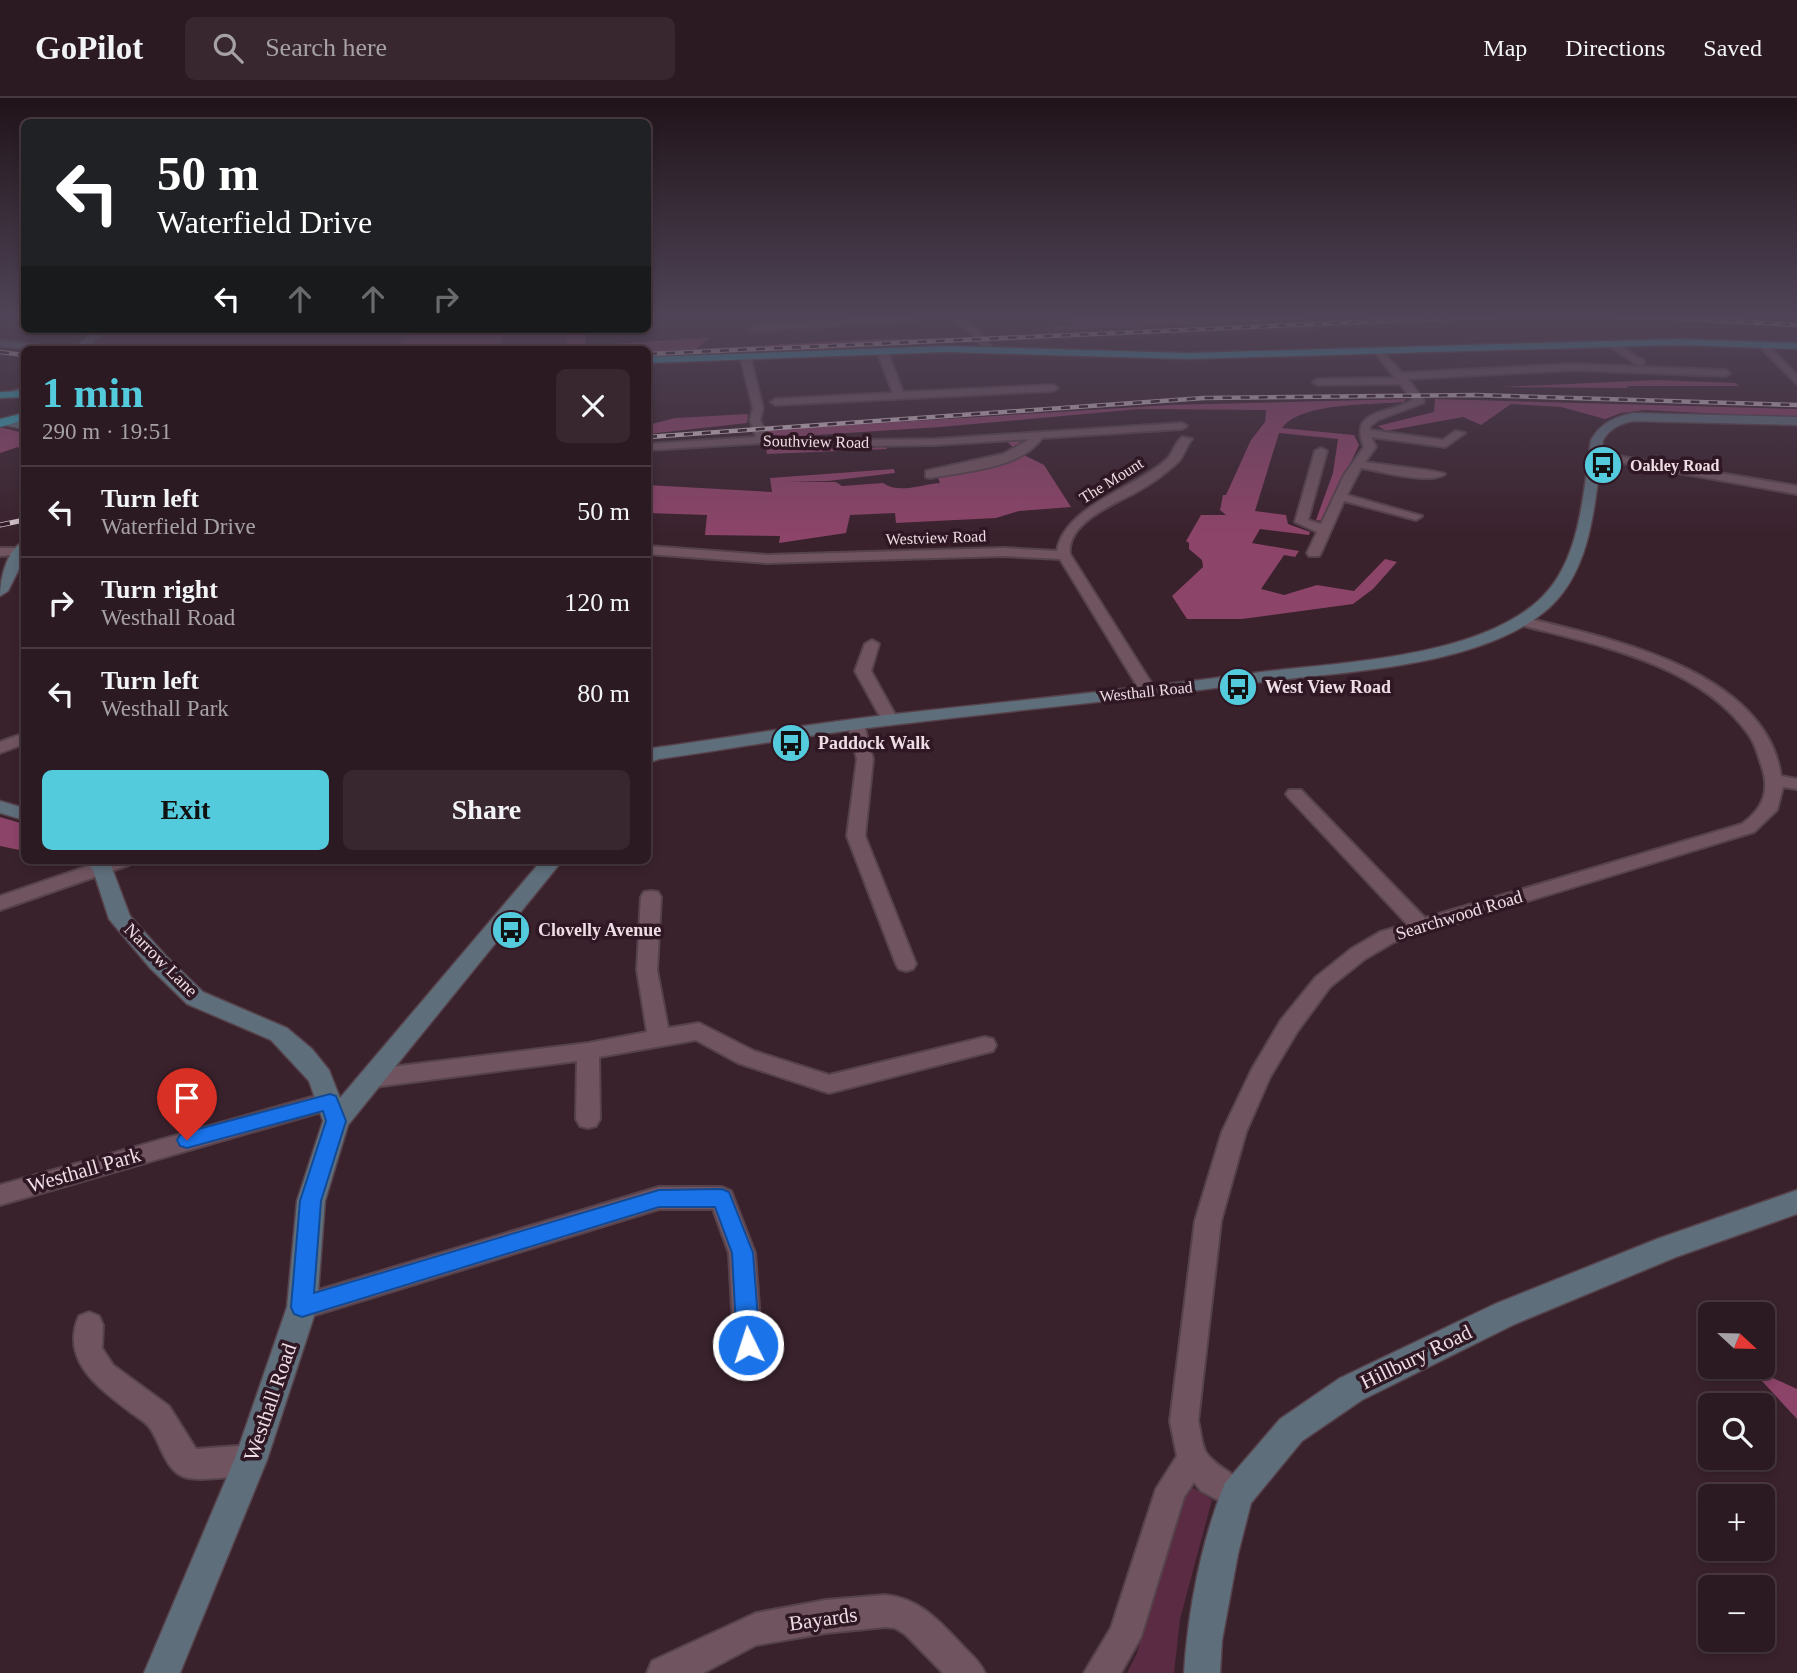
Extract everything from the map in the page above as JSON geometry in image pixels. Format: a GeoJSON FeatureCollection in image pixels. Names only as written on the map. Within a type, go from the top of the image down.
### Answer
{"type":"FeatureCollection","features":[{"type":"Feature","properties":{"kind":"highway"},"geometry":{"type":"LineString","coordinates":[[4,423],[21,418]]}},
{"type":"Feature","properties":{"kind":"street"},"geometry":{"type":"LineString","coordinates":[[753,388],[758,408],[755,420],[763,440]]}},
{"type":"Feature","properties":{"kind":"street"},"geometry":{"type":"LineString","coordinates":[[896,388],[899,396]]}},
{"type":"Feature","properties":{"kind":"street"},"geometry":{"type":"LineString","coordinates":[[776,402],[1053,388]]}},
{"type":"Feature","properties":{"kind":"street"},"geometry":{"type":"LineString","coordinates":[[1314,553],[1357,464],[1370,447],[1364,433],[1365,425],[1374,418],[1418,403],[1410,388]]}},
{"type":"Feature","properties":{"kind":"street","name":"Westhall Road"},"geometry":{"type":"LineString","coordinates":[[651,753],[890,720],[1149,692],[1423,656],[1478,639],[1522,621],[1557,590],[1569,567],[1583,527],[1597,440],[1603,429],[1632,417],[1797,421]]}},
{"type":"Feature","properties":{"kind":"street","name":"Southview Road"},"geometry":{"type":"LineString","coordinates":[[651,447],[763,440],[789,444],[935,442],[1040,434],[1184,433]]}},
{"type":"Feature","properties":{"kind":"street","name":"The Mount"},"geometry":{"type":"LineString","coordinates":[[1063,555],[1063,548],[1073,526],[1115,496],[1134,489],[1175,458],[1184,433]]}},
{"type":"Feature","properties":{"kind":"street"},"geometry":{"type":"LineString","coordinates":[[1364,433],[1445,444],[1459,433]]}},
{"type":"Feature","properties":{"kind":"street"},"geometry":{"type":"LineString","coordinates":[[930,474],[1020,451],[1037,441],[1040,434]]}},
{"type":"Feature","properties":{"kind":"street"},"geometry":{"type":"LineString","coordinates":[[1321,451],[1301,522],[1325,530]]}},
{"type":"Feature","properties":{"kind":"street"},"geometry":{"type":"LineString","coordinates":[[1594,455],[1797,490]]}},
{"type":"Feature","properties":{"kind":"street"},"geometry":{"type":"LineString","coordinates":[[1357,464],[1424,475],[1439,474]]}},
{"type":"Feature","properties":{"kind":"street"},"geometry":{"type":"LineString","coordinates":[[1341,497],[1416,516]]}},
{"type":"Feature","properties":{"kind":"street"},"geometry":{"type":"LineString","coordinates":[[0,552],[21,549]]}},
{"type":"Feature","properties":{"kind":"street","name":"Westview Road"},"geometry":{"type":"LineString","coordinates":[[651,550],[767,559],[1004,551],[1063,555]]}},
{"type":"Feature","properties":{"kind":"street"},"geometry":{"type":"LineString","coordinates":[[0,591],[21,553]]}},
{"type":"Feature","properties":{"kind":"street"},"geometry":{"type":"LineString","coordinates":[[1063,555],[1071,562],[1149,692]]}},
{"type":"Feature","properties":{"kind":"street","name":"Searchwood Road"},"geometry":{"type":"LineString","coordinates":[[1192,1459],[1184,1421],[1208,1221],[1234,1132],[1260,1074],[1289,1026],[1323,982],[1358,954],[1388,937],[1420,925],[1748,828],[1770,809],[1775,796],[1769,757],[1759,734],[1725,698],[1704,685],[1611,645],[1522,621]]}},
{"type":"Feature","properties":{"kind":"street"},"geometry":{"type":"LineString","coordinates":[[872,644],[863,671],[890,720]]}},
{"type":"Feature","properties":{"kind":"street"},"geometry":{"type":"LineString","coordinates":[[856,726],[865,759],[856,836],[906,964]]}},
{"type":"Feature","properties":{"kind":"street"},"geometry":{"type":"LineString","coordinates":[[0,748],[21,739]]}},
{"type":"Feature","properties":{"kind":"street"},"geometry":{"type":"LineString","coordinates":[[1774,780],[1797,783]]}},
{"type":"Feature","properties":{"kind":"street"},"geometry":{"type":"LineString","coordinates":[[1294,794],[1420,925]]}},
{"type":"Feature","properties":{"kind":"street"},"geometry":{"type":"LineString","coordinates":[[0,807],[21,813]]}},
{"type":"Feature","properties":{"kind":"street"},"geometry":{"type":"LineString","coordinates":[[0,903],[104,864]]}},
{"type":"Feature","properties":{"kind":"street","name":"Narrow Lane"},"geometry":{"type":"LineString","coordinates":[[107,864],[120,919],[158,962],[195,998],[279,1034],[303,1056],[320,1077],[333,1111]]}},
{"type":"Feature","properties":{"kind":"street","name":"Westhall Road"},"geometry":{"type":"LineString","coordinates":[[162,1673],[251,1460],[302,1307],[311,1201],[333,1111],[374,1078],[550,864]]}},
{"type":"Feature","properties":{"kind":"street"},"geometry":{"type":"LineString","coordinates":[[651,897],[647,970],[659,1038]]}},
{"type":"Feature","properties":{"kind":"street"},"geometry":{"type":"LineString","coordinates":[[374,1078],[587,1051],[699,1031],[746,1057],[829,1084],[985,1045]]}},
{"type":"Feature","properties":{"kind":"street"},"geometry":{"type":"LineString","coordinates":[[587,1051],[588,1119]]}},
{"type":"Feature","properties":{"kind":"street","name":"Westhall Park"},"geometry":{"type":"LineString","coordinates":[[0,1195],[333,1111]]}},
{"type":"Feature","properties":{"kind":"street"},"geometry":{"type":"LineString","coordinates":[[302,1307],[659,1198],[722,1198],[742,1253],[748,1345]]}},
{"type":"Feature","properties":{"kind":"street","name":"Hillbury Road"},"geometry":{"type":"LineString","coordinates":[[1202,1673],[1204,1640],[1216,1578],[1237,1494],[1291,1430],[1351,1389],[1505,1314],[1667,1248],[1797,1202]]}},
{"type":"Feature","properties":{"kind":"street"},"geometry":{"type":"LineString","coordinates":[[89,1325],[88,1351],[103,1374],[159,1416],[172,1441],[189,1464],[251,1460]]}},
{"type":"Feature","properties":{"kind":"street"},"geometry":{"type":"LineString","coordinates":[[1101,1673],[1125,1637],[1171,1489],[1192,1459],[1212,1480],[1237,1494]]}},
{"type":"Feature","properties":{"kind":"street","name":"Bayards"},"geometry":{"type":"LineString","coordinates":[[664,1673],[757,1629],[845,1614],[894,1612],[926,1630],[968,1673]]}},
{"type":"Feature","properties":{"kind":"shaded area"},"geometry":{"type":"Polygon","coordinates":[[[1406,399],[1404,402],[1321,409],[1305,413],[1282,428],[1354,435],[1359,445],[1323,521],[1316,520],[1333,473],[1338,439],[1279,433],[1255,511],[1286,515],[1288,524],[1310,532],[1309,535],[1260,529],[1252,543],[1299,551],[1295,557],[1284,555],[1261,589],[1284,595],[1317,585],[1354,591],[1385,559],[1397,562],[1373,589],[1353,604],[1242,619],[1187,619],[1172,596],[1203,567],[1202,560],[1189,549],[1189,543],[1186,541],[1201,515],[1226,515],[1220,510],[1223,495],[1226,495],[1251,440],[1265,422],[1266,410],[1140,409],[940,427],[769,438],[768,430],[1170,405],[1406,399]]]}},
{"type":"Feature","properties":{"kind":"shaded area"},"geometry":{"type":"Polygon","coordinates":[[[1435,399],[1797,409],[1797,418],[1645,410],[1621,413],[1605,419],[1561,407],[1511,404],[1481,425],[1463,417],[1386,431],[1378,426],[1434,412],[1435,399]]]}},
{"type":"Feature","properties":{"kind":"shaded area"},"geometry":{"type":"Polygon","coordinates":[[[748,414],[747,423],[651,434],[651,424],[675,418],[748,414]]]}},
{"type":"Feature","properties":{"kind":"shaded area"},"geometry":{"type":"Polygon","coordinates":[[[0,427],[21,432],[21,450],[18,447],[0,453],[0,427]]]}},
{"type":"Feature","properties":{"kind":"shaded area"},"geometry":{"type":"Polygon","coordinates":[[[1023,438],[1030,439],[1015,449],[1004,439],[885,445],[887,449],[767,454],[765,442],[1023,438]]]}},
{"type":"Feature","properties":{"kind":"shaded area"},"geometry":{"type":"Polygon","coordinates":[[[1022,454],[1044,465],[1071,507],[1019,511],[996,518],[896,523],[895,513],[850,515],[846,533],[779,543],[780,536],[705,535],[707,515],[651,513],[651,485],[772,492],[770,478],[894,469],[895,473],[828,481],[785,482],[836,482],[842,486],[883,483],[896,488],[909,488],[940,483],[937,475],[1022,454]]]}},
{"type":"Feature","properties":{"kind":"shaded area"},"geometry":{"type":"Polygon","coordinates":[[[0,817],[21,823],[21,850],[0,846],[0,817]]]}},
{"type":"Feature","properties":{"kind":"shaded area"},"geometry":{"type":"Polygon","coordinates":[[[1760,1379],[1775,1379],[1797,1389],[1797,1419],[1775,1393],[1760,1379]]]}},
{"type":"Feature","properties":{"kind":"shaded area"},"geometry":{"type":"Polygon","coordinates":[[[1192,1487],[1212,1500],[1180,1619],[1174,1673],[1127,1673],[1137,1653],[1182,1496],[1192,1487]]]}},
{"type":"Feature","properties":{"kind":"railway"},"geometry":{"type":"LineString","coordinates":[[651,437],[1204,398],[1475,395],[1797,405]]}},
{"type":"Feature","properties":{"kind":"railway"},"geometry":{"type":"LineString","coordinates":[[0,525],[21,521]]}},
{"type":"Feature","properties":{"kind":"place","name":"Oakley Road"},"geometry":{"type":"Point","coordinates":[1603,465]}},
{"type":"Feature","properties":{"kind":"place","name":"West View Road"},"geometry":{"type":"Point","coordinates":[1238,687]}},
{"type":"Feature","properties":{"kind":"place","name":"Paddock Walk"},"geometry":{"type":"Point","coordinates":[791,743]}},
{"type":"Feature","properties":{"kind":"place","name":"Clovelly Avenue"},"geometry":{"type":"Point","coordinates":[511,930]}},
{"type":"Feature","properties":{"kind":"route"},"geometry":{"type":"LineString","coordinates":[[187,1140],[330,1101],[336,1121],[311,1201],[302,1307],[659,1198],[722,1198],[742,1253],[748,1345]]}}]}
